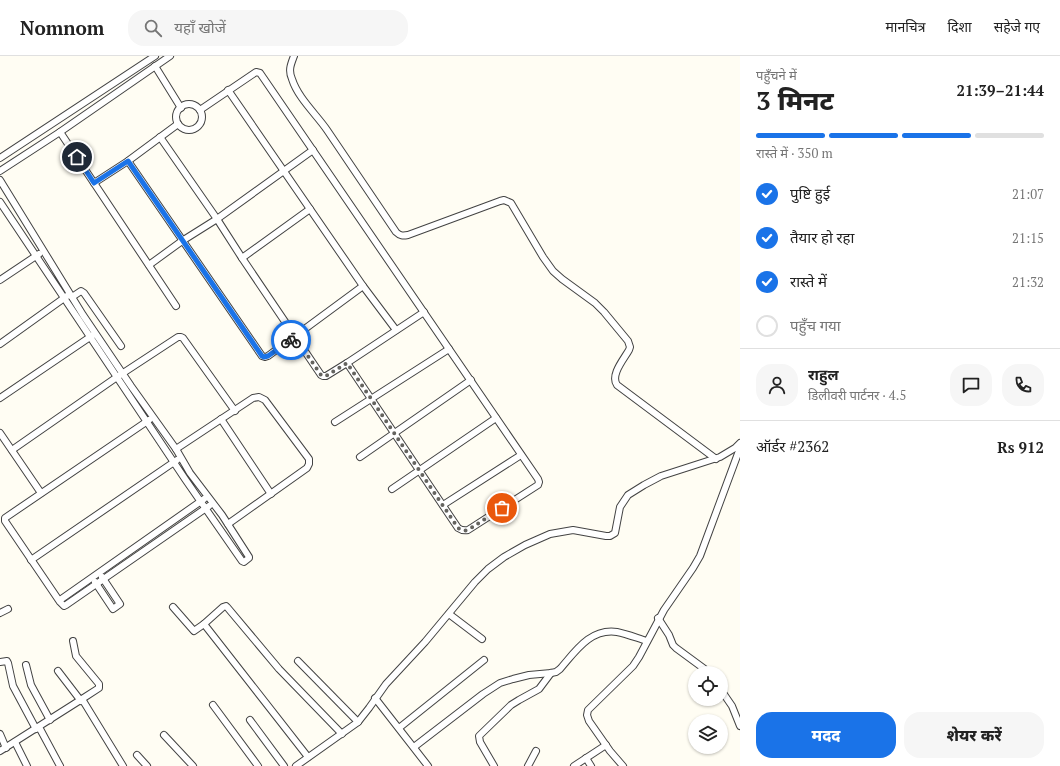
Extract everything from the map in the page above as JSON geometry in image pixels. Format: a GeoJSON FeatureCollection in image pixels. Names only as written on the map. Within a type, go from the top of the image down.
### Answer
{"type":"FeatureCollection","features":[{"type":"Feature","properties":{"kind":"street"},"geometry":{"type":"LineString","coordinates":[[0,158],[154,56]]}},
{"type":"Feature","properties":{"kind":"street"},"geometry":{"type":"LineString","coordinates":[[0,171],[60,132],[170,56]]}},
{"type":"Feature","properties":{"kind":"street"},"geometry":{"type":"LineString","coordinates":[[294,56],[290,68],[290,75],[293,83],[399,235],[408,235],[500,201],[504,200],[512,203],[543,257],[553,271],[562,280],[600,307],[628,341],[630,347],[629,350],[615,374],[615,382],[617,385],[716,459]]}},
{"type":"Feature","properties":{"kind":"street"},"geometry":{"type":"LineString","coordinates":[[148,60],[181,108]]}},
{"type":"Feature","properties":{"kind":"street"},"geometry":{"type":"LineString","coordinates":[[200,110],[256,72],[260,73],[538,479],[538,485],[465,531],[461,530],[458,528],[347,363]]}},
{"type":"Feature","properties":{"kind":"street"},"geometry":{"type":"LineString","coordinates":[[228,90],[363,286],[396,330]]}},
{"type":"Feature","properties":{"kind":"street"},"geometry":{"type":"LineString","coordinates":[[191,104],[197,107],[202,116],[201,123],[190,131],[183,129],[178,124],[176,115],[178,110],[181,108],[191,104]]}},
{"type":"Feature","properties":{"kind":"street"},"geometry":{"type":"LineString","coordinates":[[94,183],[128,161],[178,124]]}},
{"type":"Feature","properties":{"kind":"street"},"geometry":{"type":"LineString","coordinates":[[60,132],[176,306]]}},
{"type":"Feature","properties":{"kind":"street"},"geometry":{"type":"LineString","coordinates":[[160,137],[217,219],[321,375],[326,376],[424,312]]}},
{"type":"Feature","properties":{"kind":"street"},"geometry":{"type":"LineString","coordinates":[[149,264],[217,219],[313,150]]}},
{"type":"Feature","properties":{"kind":"street"},"geometry":{"type":"LineString","coordinates":[[128,161],[262,356],[268,356],[363,286]]}},
{"type":"Feature","properties":{"kind":"street"},"geometry":{"type":"LineString","coordinates":[[0,180],[147,422],[200,501],[244,562],[249,557],[228,524],[190,473],[176,449],[153,417],[120,376]]}},
{"type":"Feature","properties":{"kind":"street"},"geometry":{"type":"LineString","coordinates":[[0,202],[64,298],[93,335]]}},
{"type":"Feature","properties":{"kind":"street"},"geometry":{"type":"LineString","coordinates":[[242,258],[310,209]]}},
{"type":"Feature","properties":{"kind":"street"},"geometry":{"type":"LineString","coordinates":[[0,280],[43,251]]}},
{"type":"Feature","properties":{"kind":"street"},"geometry":{"type":"LineString","coordinates":[[0,344],[64,298],[81,292],[84,293],[121,346]]}},
{"type":"Feature","properties":{"kind":"street"},"geometry":{"type":"LineString","coordinates":[[0,398],[93,335]]}},
{"type":"Feature","properties":{"kind":"street"},"geometry":{"type":"LineString","coordinates":[[12,450],[178,337],[183,338],[235,411]]}},
{"type":"Feature","properties":{"kind":"street"},"geometry":{"type":"LineString","coordinates":[[335,422],[449,349]]}},
{"type":"Feature","properties":{"kind":"street"},"geometry":{"type":"LineString","coordinates":[[360,457],[471,380]]}},
{"type":"Feature","properties":{"kind":"street"},"geometry":{"type":"LineString","coordinates":[[176,449],[254,398],[259,397],[264,400],[309,459],[310,464],[307,468],[228,524]]}},
{"type":"Feature","properties":{"kind":"street"},"geometry":{"type":"LineString","coordinates":[[153,417],[5,518],[5,521],[62,605],[66,605],[213,504]]}},
{"type":"Feature","properties":{"kind":"street"},"geometry":{"type":"LineString","coordinates":[[392,489],[496,418]]}},
{"type":"Feature","properties":{"kind":"street"},"geometry":{"type":"LineString","coordinates":[[222,419],[271,494]]}},
{"type":"Feature","properties":{"kind":"street"},"geometry":{"type":"LineString","coordinates":[[0,433],[42,493]]}},
{"type":"Feature","properties":{"kind":"street"},"geometry":{"type":"LineString","coordinates":[[296,766],[358,722],[386,684],[426,642],[475,582],[483,573],[504,557],[524,545],[550,534],[573,530],[610,536],[615,533],[620,507],[628,495],[644,484],[661,476],[716,459],[735,448],[740,443]]}},
{"type":"Feature","properties":{"kind":"street"},"geometry":{"type":"LineString","coordinates":[[624,766],[606,745],[589,721],[587,715],[588,710],[633,666],[658,618],[700,556],[740,448]]}},
{"type":"Feature","properties":{"kind":"street"},"geometry":{"type":"LineString","coordinates":[[443,505],[521,455]]}},
{"type":"Feature","properties":{"kind":"street"},"geometry":{"type":"LineString","coordinates":[[31,560],[181,458]]}},
{"type":"Feature","properties":{"kind":"street"},"geometry":{"type":"LineString","coordinates":[[60,600],[208,496]]}},
{"type":"Feature","properties":{"kind":"street"},"geometry":{"type":"LineString","coordinates":[[140,543],[145,550]]}},
{"type":"Feature","properties":{"kind":"street"},"geometry":{"type":"LineString","coordinates":[[91,578],[113,609],[120,604],[99,572]]}},
{"type":"Feature","properties":{"kind":"street"},"geometry":{"type":"LineString","coordinates":[[173,607],[194,631],[226,606],[279,669],[342,734]]}},
{"type":"Feature","properties":{"kind":"street"},"geometry":{"type":"LineString","coordinates":[[0,613],[8,609]]}},
{"type":"Feature","properties":{"kind":"street"},"geometry":{"type":"LineString","coordinates":[[449,614],[482,639]]}},
{"type":"Feature","properties":{"kind":"street"},"geometry":{"type":"LineString","coordinates":[[658,618],[669,635],[673,645],[700,666]]}},
{"type":"Feature","properties":{"kind":"street"},"geometry":{"type":"LineString","coordinates":[[204,624],[308,757]]}},
{"type":"Feature","properties":{"kind":"street"},"geometry":{"type":"LineString","coordinates":[[414,747],[483,694],[500,683],[529,675],[551,673],[560,670],[584,642],[592,636],[604,632],[616,632],[647,641]]}},
{"type":"Feature","properties":{"kind":"street"},"geometry":{"type":"LineString","coordinates":[[0,734],[3,749],[99,688],[100,684],[76,656],[73,641]]}},
{"type":"Feature","properties":{"kind":"street"},"geometry":{"type":"LineString","coordinates":[[399,728],[484,660]]}},
{"type":"Feature","properties":{"kind":"street"},"geometry":{"type":"LineString","coordinates":[[0,662],[7,661],[13,686],[60,766]]}},
{"type":"Feature","properties":{"kind":"street"},"geometry":{"type":"LineString","coordinates":[[298,662],[358,722]]}},
{"type":"Feature","properties":{"kind":"street"},"geometry":{"type":"LineString","coordinates":[[26,665],[31,685],[50,720]]}},
{"type":"Feature","properties":{"kind":"street"},"geometry":{"type":"LineString","coordinates":[[58,671],[81,700],[123,766]]}},
{"type":"Feature","properties":{"kind":"street"},"geometry":{"type":"LineString","coordinates":[[494,766],[480,742],[479,736],[511,705],[539,689],[551,673]]}},
{"type":"Feature","properties":{"kind":"street"},"geometry":{"type":"LineString","coordinates":[[375,698],[428,766]]}},
{"type":"Feature","properties":{"kind":"street"},"geometry":{"type":"LineString","coordinates":[[728,700],[740,726]]}},
{"type":"Feature","properties":{"kind":"street"},"geometry":{"type":"LineString","coordinates":[[213,705],[258,766]]}},
{"type":"Feature","properties":{"kind":"street"},"geometry":{"type":"LineString","coordinates":[[250,720],[284,766]]}},
{"type":"Feature","properties":{"kind":"street"},"geometry":{"type":"LineString","coordinates":[[164,735],[193,766]]}},
{"type":"Feature","properties":{"kind":"street"},"geometry":{"type":"LineString","coordinates":[[15,742],[26,766]]}},
{"type":"Feature","properties":{"kind":"street"},"geometry":{"type":"LineString","coordinates":[[574,766],[606,745]]}},
{"type":"Feature","properties":{"kind":"street"},"geometry":{"type":"LineString","coordinates":[[528,766],[536,751]]}},
{"type":"Feature","properties":{"kind":"street"},"geometry":{"type":"LineString","coordinates":[[137,755],[148,766]]}},
{"type":"Feature","properties":{"kind":"street"},"geometry":{"type":"LineString","coordinates":[[586,758],[591,766]]}},
{"type":"Feature","properties":{"kind":"way so far"},"geometry":{"type":"LineString","coordinates":[[291,340],[295,337],[323,376],[326,376],[347,363],[458,528],[465,531],[468,530],[502,508]]}},
{"type":"Feature","properties":{"kind":"route"},"geometry":{"type":"LineString","coordinates":[[77,157],[94,183],[128,161],[262,356],[268,356],[291,340]]}}]}
